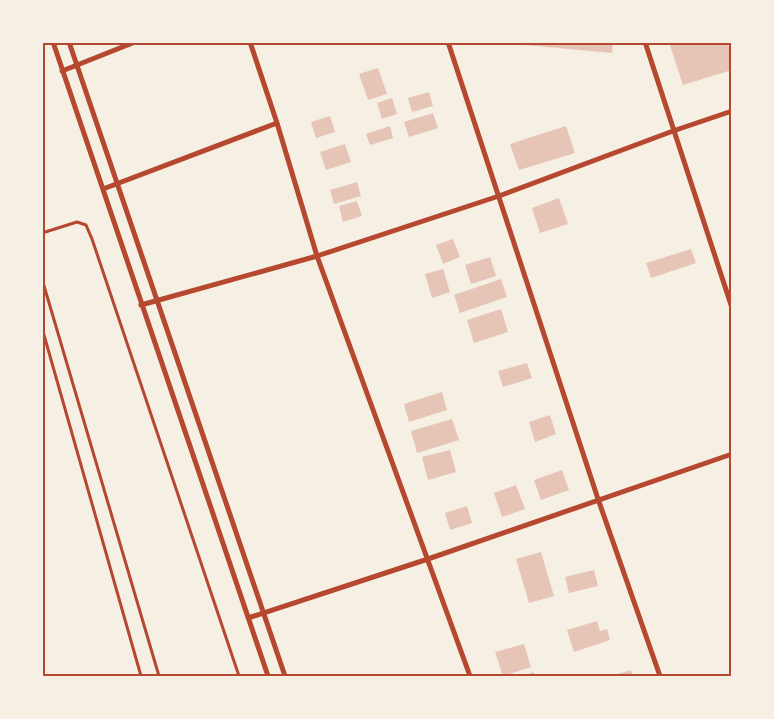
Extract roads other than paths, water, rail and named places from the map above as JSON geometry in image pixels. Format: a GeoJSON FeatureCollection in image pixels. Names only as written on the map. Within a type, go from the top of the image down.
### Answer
{"type":"FeatureCollection","features":[{"type":"Feature","properties":{"kind":"street"},"geometry":{"type":"LineString","coordinates":[[53,42],[268,676]]}},
{"type":"Feature","properties":{"kind":"street"},"geometry":{"type":"LineString","coordinates":[[69,42],[286,676]]}},
{"type":"Feature","properties":{"kind":"street"},"geometry":{"type":"LineString","coordinates":[[62,71],[135,42]]}},
{"type":"Feature","properties":{"kind":"street"},"geometry":{"type":"LineString","coordinates":[[250,42],[277,123],[317,256],[470,676]]}},
{"type":"Feature","properties":{"kind":"street"},"geometry":{"type":"LineString","coordinates":[[448,42],[598,500],[660,676]]}},
{"type":"Feature","properties":{"kind":"street"},"geometry":{"type":"LineString","coordinates":[[645,42],[732,308]]}},
{"type":"Feature","properties":{"kind":"street"},"geometry":{"type":"LineString","coordinates":[[141,305],[317,256],[499,196],[673,131],[732,112]]}},
{"type":"Feature","properties":{"kind":"street"},"geometry":{"type":"LineString","coordinates":[[103,189],[277,123]]}},
{"type":"Feature","properties":{"kind":"street"},"geometry":{"type":"LineString","coordinates":[[248,618],[732,454]]}}]}
